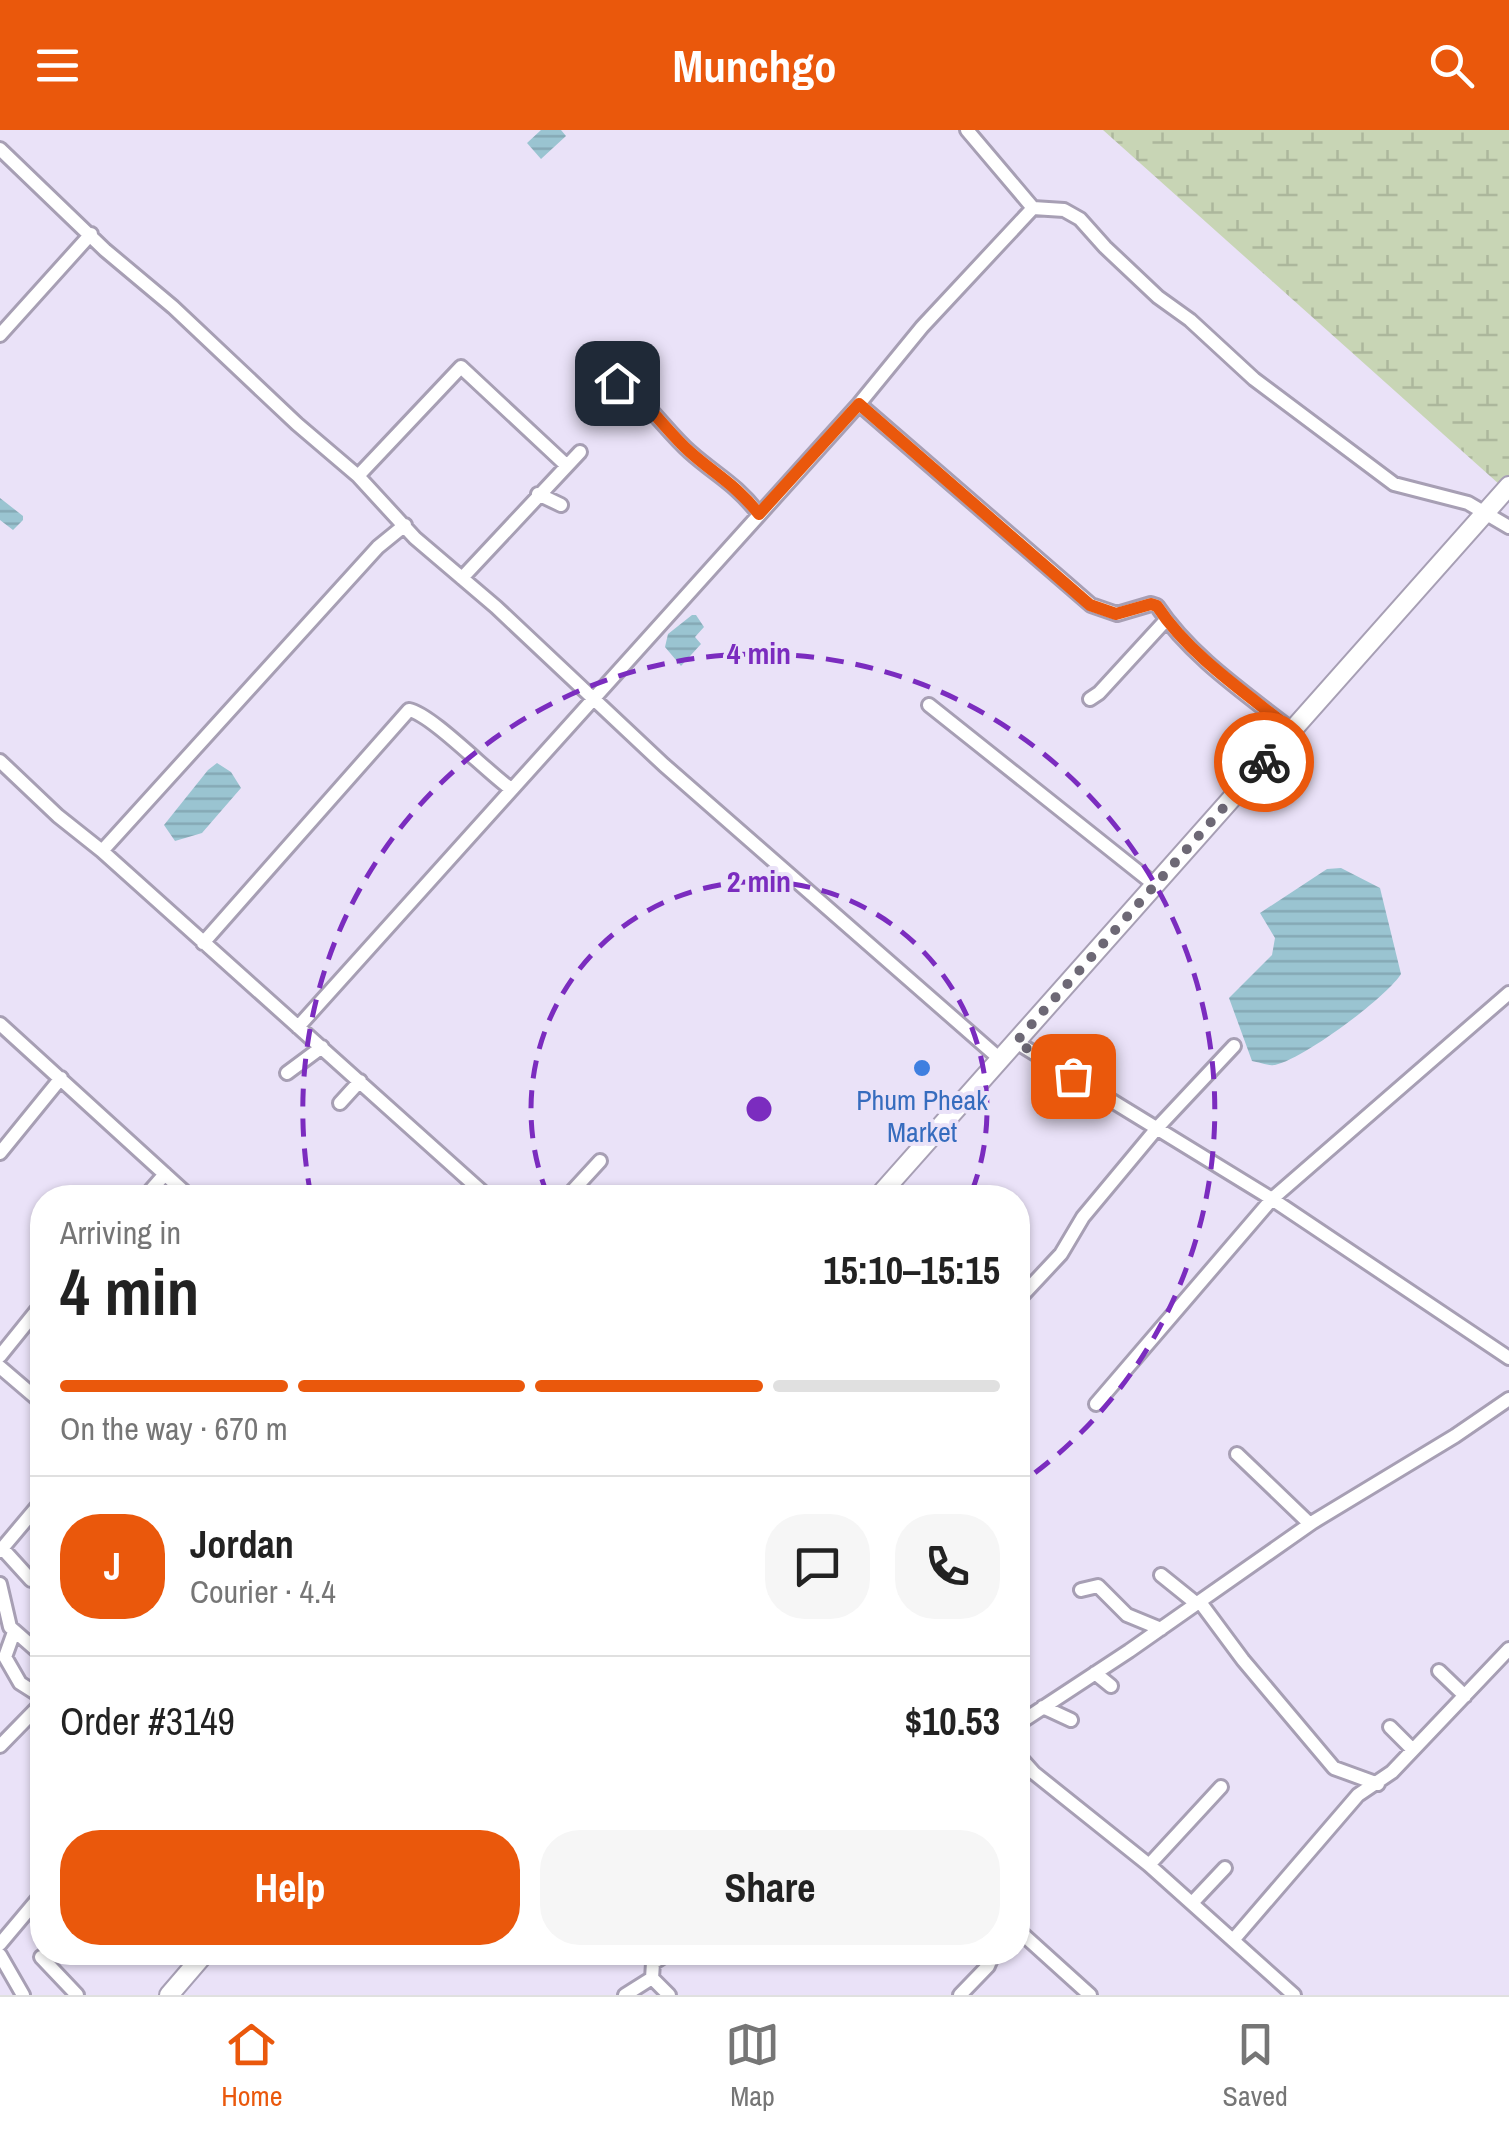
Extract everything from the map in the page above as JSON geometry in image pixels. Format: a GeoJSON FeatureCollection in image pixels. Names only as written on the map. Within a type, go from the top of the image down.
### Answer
{"type":"FeatureCollection","features":[{"type":"Feature","properties":{"kind":"main road"},"geometry":{"type":"LineString","coordinates":[[889,1185],[1509,486]]}},
{"type":"Feature","properties":{"kind":"main road"},"geometry":{"type":"LineString","coordinates":[[169,1995],[195,1965]]}},
{"type":"Feature","properties":{"kind":"street"},"geometry":{"type":"LineString","coordinates":[[966,130],[1033,208],[1064,210],[1080,219],[1158,297],[1190,320],[1254,379],[1394,484],[1486,512],[1509,527]]}},
{"type":"Feature","properties":{"kind":"street"},"geometry":{"type":"LineString","coordinates":[[0,149],[358,476],[405,526],[679,778],[1000,1059]]}},
{"type":"Feature","properties":{"kind":"street"},"geometry":{"type":"LineString","coordinates":[[298,1026],[859,404],[922,327],[1033,208]]}},
{"type":"Feature","properties":{"kind":"street"},"geometry":{"type":"LineString","coordinates":[[0,335],[91,234]]}},
{"type":"Feature","properties":{"kind":"street"},"geometry":{"type":"LineString","coordinates":[[358,476],[461,367],[566,465]]}},
{"type":"Feature","properties":{"kind":"street"},"geometry":{"type":"LineString","coordinates":[[617,383],[640,395],[690,452],[739,488],[759,514]]}},
{"type":"Feature","properties":{"kind":"street"},"geometry":{"type":"LineString","coordinates":[[859,404],[1090,605],[1116,614],[1151,604],[1157,606],[1166,620],[1222,674],[1292,730]]}},
{"type":"Feature","properties":{"kind":"street"},"geometry":{"type":"LineString","coordinates":[[462,578],[580,452]]}},
{"type":"Feature","properties":{"kind":"street"},"geometry":{"type":"LineString","coordinates":[[538,494],[562,504]]}},
{"type":"Feature","properties":{"kind":"street"},"geometry":{"type":"LineString","coordinates":[[102,852],[378,547],[405,526]]}},
{"type":"Feature","properties":{"kind":"street"},"geometry":{"type":"LineString","coordinates":[[1090,699],[1166,620]]}},
{"type":"Feature","properties":{"kind":"street"},"geometry":{"type":"LineString","coordinates":[[929,705],[1155,885]]}},
{"type":"Feature","properties":{"kind":"street"},"geometry":{"type":"LineString","coordinates":[[203,942],[409,710],[431,722],[510,788]]}},
{"type":"Feature","properties":{"kind":"street"},"geometry":{"type":"LineString","coordinates":[[0,761],[475,1185]]}},
{"type":"Feature","properties":{"kind":"street"},"geometry":{"type":"LineString","coordinates":[[1096,1404],[1272,1199],[1509,992]]}},
{"type":"Feature","properties":{"kind":"street"},"geometry":{"type":"LineString","coordinates":[[0,1024],[177,1185]]}},
{"type":"Feature","properties":{"kind":"street"},"geometry":{"type":"LineString","coordinates":[[1016,1042],[1272,1199],[1509,1358]]}},
{"type":"Feature","properties":{"kind":"street"},"geometry":{"type":"LineString","coordinates":[[1030,1288],[1055,1262],[1084,1217],[1158,1127],[1234,1046]]}},
{"type":"Feature","properties":{"kind":"street"},"geometry":{"type":"LineString","coordinates":[[287,1073],[322,1047]]}},
{"type":"Feature","properties":{"kind":"street"},"geometry":{"type":"LineString","coordinates":[[0,1153],[61,1078]]}},
{"type":"Feature","properties":{"kind":"street"},"geometry":{"type":"LineString","coordinates":[[340,1102],[360,1081]]}},
{"type":"Feature","properties":{"kind":"street"},"geometry":{"type":"LineString","coordinates":[[578,1185],[600,1162]]}},
{"type":"Feature","properties":{"kind":"street"},"geometry":{"type":"LineString","coordinates":[[155,1185],[165,1174]]}},
{"type":"Feature","properties":{"kind":"street"},"geometry":{"type":"LineString","coordinates":[[0,1356],[30,1319]]}},
{"type":"Feature","properties":{"kind":"street"},"geometry":{"type":"LineString","coordinates":[[0,1367],[30,1393]]}},
{"type":"Feature","properties":{"kind":"street"},"geometry":{"type":"LineString","coordinates":[[1030,1716],[1310,1524],[1509,1399]]}},
{"type":"Feature","properties":{"kind":"street"},"geometry":{"type":"LineString","coordinates":[[1237,1454],[1310,1524]]}},
{"type":"Feature","properties":{"kind":"street"},"geometry":{"type":"LineString","coordinates":[[30,1516],[1,1550],[30,1580]]}},
{"type":"Feature","properties":{"kind":"street"},"geometry":{"type":"LineString","coordinates":[[1161,1574],[1199,1603],[1334,1768],[1378,1784]]}},
{"type":"Feature","properties":{"kind":"street"},"geometry":{"type":"LineString","coordinates":[[0,1584],[7,1626],[5,1656],[20,1684],[30,1691]]}},
{"type":"Feature","properties":{"kind":"street"},"geometry":{"type":"LineString","coordinates":[[1081,1590],[1098,1586],[1127,1615],[1161,1629]]}},
{"type":"Feature","properties":{"kind":"street"},"geometry":{"type":"LineString","coordinates":[[7,1626],[30,1645]]}},
{"type":"Feature","properties":{"kind":"street"},"geometry":{"type":"LineString","coordinates":[[1234,1939],[1358,1795],[1378,1784],[1509,1649]]}},
{"type":"Feature","properties":{"kind":"street"},"geometry":{"type":"LineString","coordinates":[[1439,1670],[1465,1696]]}},
{"type":"Feature","properties":{"kind":"street"},"geometry":{"type":"LineString","coordinates":[[1095,1673],[1112,1686]]}},
{"type":"Feature","properties":{"kind":"street"},"geometry":{"type":"LineString","coordinates":[[1043,1707],[1071,1720]]}},
{"type":"Feature","properties":{"kind":"street"},"geometry":{"type":"LineString","coordinates":[[0,1746],[30,1713]]}},
{"type":"Feature","properties":{"kind":"street"},"geometry":{"type":"LineString","coordinates":[[1390,1727],[1413,1750]]}},
{"type":"Feature","properties":{"kind":"street"},"geometry":{"type":"LineString","coordinates":[[1030,1770],[1149,1865],[1294,1995]]}},
{"type":"Feature","properties":{"kind":"street"},"geometry":{"type":"LineString","coordinates":[[1149,1865],[1221,1786]]}},
{"type":"Feature","properties":{"kind":"street"},"geometry":{"type":"LineString","coordinates":[[1192,1903],[1225,1868]]}},
{"type":"Feature","properties":{"kind":"street"},"geometry":{"type":"LineString","coordinates":[[0,1944],[30,1908]]}},
{"type":"Feature","properties":{"kind":"street"},"geometry":{"type":"LineString","coordinates":[[1030,1941],[1090,1995]]}},
{"type":"Feature","properties":{"kind":"street"},"geometry":{"type":"LineString","coordinates":[[0,1955],[23,1995]]}},
{"type":"Feature","properties":{"kind":"street"},"geometry":{"type":"LineString","coordinates":[[48,1965],[76,1995]]}},
{"type":"Feature","properties":{"kind":"street"},"geometry":{"type":"LineString","coordinates":[[653,1965],[652,1978],[669,1995]]}},
{"type":"Feature","properties":{"kind":"street"},"geometry":{"type":"LineString","coordinates":[[960,1995],[988,1965]]}},
{"type":"Feature","properties":{"kind":"street"},"geometry":{"type":"LineString","coordinates":[[625,1995],[652,1978]]}},
{"type":"Feature","properties":{"kind":"green space"},"geometry":{"type":"Polygon","coordinates":[[[1103,130],[1509,130],[1509,493],[1103,130]]]}},
{"type":"Feature","properties":{"kind":"water"},"geometry":{"type":"Polygon","coordinates":[[[541,130],[561,130],[566,136],[541,159],[527,143],[541,130]]]}},
{"type":"Feature","properties":{"kind":"water"},"geometry":{"type":"Polygon","coordinates":[[[0,498],[23,516],[13,530],[0,520],[0,498]]]}},
{"type":"Feature","properties":{"kind":"water"},"geometry":{"type":"Polygon","coordinates":[[[692,615],[704,627],[695,637],[701,644],[681,666],[665,647],[668,634],[692,615]]]}},
{"type":"Feature","properties":{"kind":"water"},"geometry":{"type":"Polygon","coordinates":[[[217,763],[231,772],[241,788],[202,833],[175,841],[164,825],[217,763]]]}},
{"type":"Feature","properties":{"kind":"water"},"geometry":{"type":"Polygon","coordinates":[[[1341,868],[1380,888],[1401,974],[1362,1012],[1304,1052],[1275,1065],[1252,1061],[1229,998],[1272,955],[1275,938],[1260,913],[1327,869],[1341,868]]]}},
{"type":"Feature","properties":{"kind":"way so far"},"geometry":{"type":"LineString","coordinates":[[1073,1076],[1016,1042],[1264,762]]}},
{"type":"Feature","properties":{"kind":"place","name":"Phum Pheak Market"},"geometry":{"type":"Point","coordinates":[922,1068]}},
{"type":"Feature","properties":{"kind":"route"},"geometry":{"type":"LineString","coordinates":[[617,383],[640,395],[690,452],[739,488],[759,514],[859,404],[1090,605],[1116,614],[1151,604],[1157,606],[1166,620],[1222,674],[1292,730],[1264,762]]}}]}
